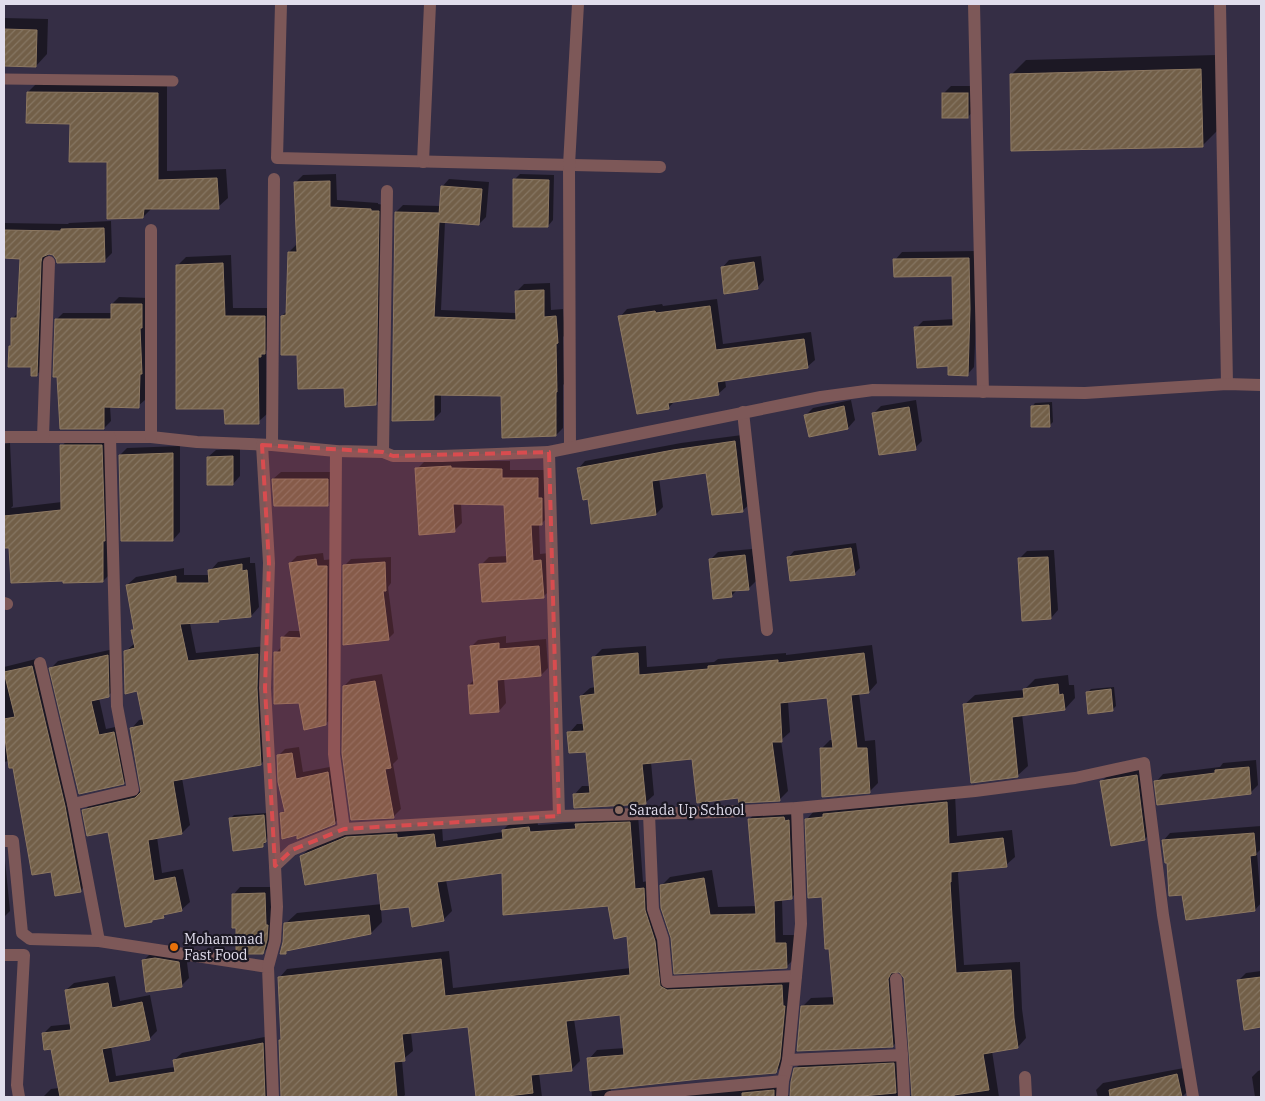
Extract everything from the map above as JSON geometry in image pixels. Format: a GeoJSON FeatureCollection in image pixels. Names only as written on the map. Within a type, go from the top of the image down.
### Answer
{"type":"FeatureCollection","features":[{"type":"Feature","properties":{"kind":"street"},"geometry":{"type":"LineString","coordinates":[[280,4],[277,158],[660,167]]}},
{"type":"Feature","properties":{"kind":"street"},"geometry":{"type":"LineString","coordinates":[[423,162],[430,4]]}},
{"type":"Feature","properties":{"kind":"street"},"geometry":{"type":"LineString","coordinates":[[570,447],[569,165],[578,4]]}},
{"type":"Feature","properties":{"kind":"street"},"geometry":{"type":"LineString","coordinates":[[974,4],[983,392]]}},
{"type":"Feature","properties":{"kind":"street"},"geometry":{"type":"LineString","coordinates":[[1220,4],[1227,384]]}},
{"type":"Feature","properties":{"kind":"street"},"geometry":{"type":"LineString","coordinates":[[274,178],[267,445],[269,563],[265,688],[277,907],[275,941],[268,967],[274,1097]]}},
{"type":"Feature","properties":{"kind":"street"},"geometry":{"type":"LineString","coordinates":[[383,452],[387,192]]}},
{"type":"Feature","properties":{"kind":"street"},"geometry":{"type":"LineString","coordinates":[[151,230],[151,437]]}},
{"type":"Feature","properties":{"kind":"street"},"geometry":{"type":"LineString","coordinates":[[43,437],[49,262]]}},
{"type":"Feature","properties":{"kind":"street"},"geometry":{"type":"LineString","coordinates":[[4,437],[151,437],[197,442],[267,445],[336,451],[383,452],[393,456],[549,452],[821,397],[873,390],[1084,393],[1227,384],[1261,386]]}},
{"type":"Feature","properties":{"kind":"street"},"geometry":{"type":"LineString","coordinates":[[743,412],[767,630]]}},
{"type":"Feature","properties":{"kind":"street"},"geometry":{"type":"LineString","coordinates":[[73,804],[133,790],[117,706],[110,437]]}},
{"type":"Feature","properties":{"kind":"street"},"geometry":{"type":"LineString","coordinates":[[336,451],[334,754],[344,829]]}},
{"type":"Feature","properties":{"kind":"street"},"geometry":{"type":"LineString","coordinates":[[549,452],[559,816]]}},
{"type":"Feature","properties":{"kind":"street"},"geometry":{"type":"LineString","coordinates":[[40,663],[73,804],[99,941]]}},
{"type":"Feature","properties":{"kind":"street"},"geometry":{"type":"LineString","coordinates":[[275,866],[292,850],[344,829],[559,816],[797,808],[984,790],[1075,778],[1144,763],[1163,915],[1193,1097]]}},
{"type":"Feature","properties":{"kind":"street"},"geometry":{"type":"LineString","coordinates":[[782,1097],[783,1081],[788,1060],[801,924],[797,808]]}},
{"type":"Feature","properties":{"kind":"street"},"geometry":{"type":"LineString","coordinates":[[649,814],[653,909],[663,939],[667,982],[796,976]]}},
{"type":"Feature","properties":{"kind":"street"},"geometry":{"type":"LineString","coordinates":[[4,841],[13,841],[22,933],[30,939],[99,941],[268,967]]}},
{"type":"Feature","properties":{"kind":"street"},"geometry":{"type":"LineString","coordinates":[[4,955],[24,955],[17,1085],[19,1097]]}},
{"type":"Feature","properties":{"kind":"street"},"geometry":{"type":"LineString","coordinates":[[896,979],[904,1097]]}},
{"type":"Feature","properties":{"kind":"street"},"geometry":{"type":"LineString","coordinates":[[788,1060],[902,1055]]}},
{"type":"Feature","properties":{"kind":"street"},"geometry":{"type":"LineString","coordinates":[[1025,1077],[1026,1097]]}},
{"type":"Feature","properties":{"kind":"street"},"geometry":{"type":"LineString","coordinates":[[610,1097],[783,1081]]}},
{"type":"Feature","properties":{"kind":"lane"},"geometry":{"type":"LineString","coordinates":[[4,79],[173,81]]}},
{"type":"Feature","properties":{"kind":"highlighted area"},"geometry":{"type":"Polygon","coordinates":[[[262,445],[383,452],[393,456],[549,452],[559,816],[344,829],[292,850],[275,866],[265,688],[269,563],[262,445]]]}},
{"type":"Feature","properties":{"kind":"building"},"geometry":{"type":"Polygon","coordinates":[[[4,29],[37,30],[36,67],[4,66],[4,29]]]}},
{"type":"Feature","properties":{"kind":"building"},"geometry":{"type":"Polygon","coordinates":[[[1201,69],[1203,147],[1011,151],[1010,74],[1201,69]]]}},
{"type":"Feature","properties":{"kind":"building"},"geometry":{"type":"Polygon","coordinates":[[[27,92],[158,93],[158,180],[217,178],[219,209],[144,209],[143,218],[107,219],[107,162],[69,162],[70,124],[26,123],[27,92]]]}},
{"type":"Feature","properties":{"kind":"building"},"geometry":{"type":"Polygon","coordinates":[[[942,93],[968,93],[968,118],[942,118],[942,93]]]}},
{"type":"Feature","properties":{"kind":"building"},"geometry":{"type":"Polygon","coordinates":[[[513,179],[549,180],[548,227],[513,227],[513,179]]]}},
{"type":"Feature","properties":{"kind":"building"},"geometry":{"type":"Polygon","coordinates":[[[330,181],[330,207],[379,211],[376,405],[345,407],[344,388],[298,389],[297,355],[281,355],[281,316],[286,315],[288,252],[297,252],[294,182],[330,181]]]}},
{"type":"Feature","properties":{"kind":"building"},"geometry":{"type":"Polygon","coordinates":[[[441,186],[482,189],[479,225],[439,222],[434,317],[516,320],[515,291],[544,290],[544,317],[556,316],[558,343],[556,344],[556,436],[502,438],[501,396],[434,395],[434,420],[392,421],[395,212],[439,213],[439,215],[441,186]]]}},
{"type":"Feature","properties":{"kind":"building"},"geometry":{"type":"Polygon","coordinates":[[[104,228],[105,262],[57,263],[53,255],[49,254],[42,257],[37,376],[31,376],[31,367],[8,367],[9,346],[11,346],[11,318],[17,318],[20,259],[4,258],[4,230],[61,231],[61,229],[104,228]]]}},
{"type":"Feature","properties":{"kind":"building"},"geometry":{"type":"Polygon","coordinates":[[[969,258],[968,376],[948,375],[948,366],[917,368],[914,327],[953,326],[952,276],[894,277],[893,259],[969,258]]]}},
{"type":"Feature","properties":{"kind":"building"},"geometry":{"type":"Polygon","coordinates":[[[754,262],[758,289],[724,294],[721,267],[754,262]]]}},
{"type":"Feature","properties":{"kind":"building"},"geometry":{"type":"Polygon","coordinates":[[[223,263],[225,316],[265,316],[265,354],[261,354],[261,357],[258,357],[259,424],[225,424],[224,409],[176,409],[176,265],[223,263]]]}},
{"type":"Feature","properties":{"kind":"building"},"geometry":{"type":"Polygon","coordinates":[[[111,304],[142,304],[142,328],[140,328],[142,374],[140,374],[139,408],[104,407],[104,429],[60,429],[57,377],[53,377],[55,319],[111,319],[111,304]]]}},
{"type":"Feature","properties":{"kind":"building"},"geometry":{"type":"Polygon","coordinates":[[[710,306],[716,350],[804,339],[808,368],[717,382],[719,395],[668,403],[669,409],[637,414],[618,316],[710,306]]]}},
{"type":"Feature","properties":{"kind":"building"},"geometry":{"type":"Polygon","coordinates":[[[1049,405],[1050,427],[1031,427],[1031,406],[1049,405]]]}},
{"type":"Feature","properties":{"kind":"building"},"geometry":{"type":"Polygon","coordinates":[[[844,406],[848,429],[809,437],[804,415],[844,406]]]}},
{"type":"Feature","properties":{"kind":"building"},"geometry":{"type":"Polygon","coordinates":[[[909,407],[916,450],[879,455],[872,413],[909,407]]]}},
{"type":"Feature","properties":{"kind":"building"},"geometry":{"type":"Polygon","coordinates":[[[735,441],[743,512],[712,515],[706,473],[652,481],[656,515],[591,524],[588,499],[583,500],[577,468],[673,450],[735,441]]]}},
{"type":"Feature","properties":{"kind":"building"},"geometry":{"type":"Polygon","coordinates":[[[60,445],[102,445],[105,541],[103,541],[103,582],[11,583],[9,548],[4,548],[4,516],[61,510],[60,445]]]}},
{"type":"Feature","properties":{"kind":"building"},"geometry":{"type":"Polygon","coordinates":[[[173,453],[173,541],[121,541],[119,455],[173,453]]]}},
{"type":"Feature","properties":{"kind":"building"},"geometry":{"type":"Polygon","coordinates":[[[233,456],[233,485],[207,485],[207,457],[233,456]]]}},
{"type":"Feature","properties":{"kind":"building"},"geometry":{"type":"Polygon","coordinates":[[[451,466],[451,468],[502,469],[502,478],[538,478],[538,498],[542,498],[542,525],[531,525],[533,561],[541,560],[544,598],[482,602],[479,564],[507,563],[504,505],[453,504],[455,532],[419,535],[415,468],[451,466]]]}},
{"type":"Feature","properties":{"kind":"building"},"geometry":{"type":"Polygon","coordinates":[[[272,479],[328,479],[328,506],[274,506],[272,479]]]}},
{"type":"Feature","properties":{"kind":"building"},"geometry":{"type":"Polygon","coordinates":[[[851,548],[855,575],[790,581],[787,557],[851,548]]]}},
{"type":"Feature","properties":{"kind":"building"},"geometry":{"type":"Polygon","coordinates":[[[745,555],[749,590],[731,591],[732,597],[713,599],[709,559],[745,555]]]}},
{"type":"Feature","properties":{"kind":"building"},"geometry":{"type":"Polygon","coordinates":[[[1048,557],[1051,619],[1022,621],[1018,558],[1048,557]]]}},
{"type":"Feature","properties":{"kind":"building"},"geometry":{"type":"Polygon","coordinates":[[[316,559],[317,566],[327,566],[326,725],[304,730],[299,703],[274,704],[274,652],[281,652],[281,637],[301,638],[289,563],[316,559]]]}},
{"type":"Feature","properties":{"kind":"building"},"geometry":{"type":"Polygon","coordinates":[[[385,562],[386,591],[383,591],[389,640],[343,645],[343,565],[385,562]]]}},
{"type":"Feature","properties":{"kind":"building"},"geometry":{"type":"Polygon","coordinates":[[[242,564],[242,571],[247,570],[251,617],[218,620],[219,622],[180,624],[188,661],[258,654],[257,688],[261,765],[173,781],[182,834],[148,840],[154,881],[175,877],[182,911],[163,915],[164,918],[152,920],[152,922],[125,927],[108,832],[87,836],[82,810],[135,798],[141,792],[130,728],[144,725],[137,691],[125,694],[124,651],[135,648],[131,630],[134,630],[126,585],[176,576],[176,583],[209,583],[208,570],[242,564]]]}},
{"type":"Feature","properties":{"kind":"building"},"geometry":{"type":"Polygon","coordinates":[[[499,643],[499,649],[539,646],[541,676],[497,680],[499,712],[470,714],[468,685],[474,685],[470,646],[499,643]]]}},
{"type":"Feature","properties":{"kind":"building"},"geometry":{"type":"Polygon","coordinates":[[[638,653],[639,675],[708,669],[708,666],[778,660],[778,663],[864,653],[869,693],[851,695],[857,748],[867,748],[870,793],[822,797],[820,748],[833,748],[827,698],[780,703],[782,742],[772,742],[780,801],[739,803],[738,798],[697,803],[692,759],[642,764],[646,804],[574,808],[573,794],[590,793],[586,752],[569,753],[567,732],[584,731],[580,696],[595,694],[592,657],[638,653]]]}},
{"type":"Feature","properties":{"kind":"building"},"geometry":{"type":"Polygon","coordinates":[[[108,655],[109,697],[91,701],[99,735],[114,732],[124,784],[79,794],[49,668],[108,655]]]}},
{"type":"Feature","properties":{"kind":"building"},"geometry":{"type":"Polygon","coordinates":[[[32,666],[65,806],[81,892],[55,896],[51,872],[32,875],[13,768],[9,768],[4,719],[15,717],[4,672],[32,666]]]}},
{"type":"Feature","properties":{"kind":"building"},"geometry":{"type":"Polygon","coordinates":[[[375,681],[391,768],[385,769],[394,818],[351,820],[342,753],[343,686],[375,681]]]}},
{"type":"Feature","properties":{"kind":"building"},"geometry":{"type":"Polygon","coordinates":[[[1058,684],[1059,695],[1063,694],[1065,710],[1012,717],[1018,777],[971,783],[963,704],[1024,698],[1023,689],[1058,684]]]}},
{"type":"Feature","properties":{"kind":"building"},"geometry":{"type":"Polygon","coordinates":[[[1111,689],[1113,711],[1088,714],[1086,692],[1111,689]]]}},
{"type":"Feature","properties":{"kind":"building"},"geometry":{"type":"Polygon","coordinates":[[[292,753],[296,779],[328,772],[335,824],[297,839],[297,835],[282,839],[280,813],[285,812],[278,782],[277,755],[292,753]]]}},
{"type":"Feature","properties":{"kind":"building"},"geometry":{"type":"Polygon","coordinates":[[[1249,767],[1251,794],[1157,805],[1154,781],[1215,773],[1215,770],[1249,767]]]}},
{"type":"Feature","properties":{"kind":"building"},"geometry":{"type":"Polygon","coordinates":[[[1137,775],[1145,840],[1111,846],[1100,781],[1137,775]]]}},
{"type":"Feature","properties":{"kind":"building"},"geometry":{"type":"Polygon","coordinates":[[[947,802],[949,844],[1003,838],[1007,867],[951,872],[956,973],[1011,970],[1018,1048],[983,1054],[989,1090],[954,1095],[954,1097],[912,1097],[904,978],[899,972],[891,973],[888,979],[893,1047],[797,1051],[801,1006],[834,1005],[829,949],[825,949],[822,897],[808,898],[805,819],[823,817],[823,814],[947,802]]]}},
{"type":"Feature","properties":{"kind":"building"},"geometry":{"type":"Polygon","coordinates":[[[264,815],[266,842],[263,843],[263,847],[233,851],[229,818],[264,815]]]}},
{"type":"Feature","properties":{"kind":"building"},"geometry":{"type":"Polygon","coordinates":[[[784,817],[785,821],[789,820],[792,899],[774,901],[775,943],[786,943],[787,968],[674,974],[671,938],[661,908],[660,885],[704,878],[710,915],[756,914],[748,819],[784,817]]]}},
{"type":"Feature","properties":{"kind":"building"},"geometry":{"type":"Polygon","coordinates":[[[630,822],[635,889],[644,888],[645,910],[655,941],[660,986],[667,990],[782,985],[783,1006],[785,1006],[780,1059],[776,1073],[590,1091],[587,1058],[624,1055],[620,1015],[566,1021],[572,1071],[531,1075],[533,1093],[499,1097],[476,1097],[468,1027],[402,1034],[405,1061],[394,1062],[397,1097],[281,1097],[278,977],[441,959],[445,996],[630,975],[627,936],[614,939],[608,906],[503,915],[502,873],[437,882],[444,921],[412,927],[409,907],[381,910],[377,873],[305,885],[300,856],[346,837],[397,834],[397,838],[434,834],[436,848],[503,839],[502,830],[529,827],[530,832],[576,829],[575,824],[630,822]]]}},
{"type":"Feature","properties":{"kind":"building"},"geometry":{"type":"Polygon","coordinates":[[[1254,833],[1256,855],[1250,856],[1255,911],[1186,920],[1182,895],[1169,896],[1167,863],[1165,863],[1162,840],[1254,833]]]}},
{"type":"Feature","properties":{"kind":"building"},"geometry":{"type":"Polygon","coordinates":[[[265,893],[266,925],[268,925],[267,940],[263,954],[236,954],[236,928],[232,928],[232,894],[265,893]]]}},
{"type":"Feature","properties":{"kind":"building"},"geometry":{"type":"Polygon","coordinates":[[[369,915],[371,934],[286,951],[286,954],[280,954],[284,923],[369,915]]]}},
{"type":"Feature","properties":{"kind":"building"},"geometry":{"type":"Polygon","coordinates":[[[155,958],[179,962],[182,987],[146,992],[142,960],[155,958]]]}},
{"type":"Feature","properties":{"kind":"building"},"geometry":{"type":"Polygon","coordinates":[[[1261,977],[1261,1027],[1244,1030],[1237,980],[1261,977]]]}},
{"type":"Feature","properties":{"kind":"building"},"geometry":{"type":"Polygon","coordinates":[[[108,983],[112,1008],[142,1002],[150,1040],[102,1049],[109,1083],[175,1072],[173,1060],[263,1043],[265,1097],[60,1097],[51,1049],[44,1050],[42,1033],[71,1030],[65,990],[108,983]]]}},
{"type":"Feature","properties":{"kind":"building"},"geometry":{"type":"Polygon","coordinates":[[[894,1063],[896,1093],[851,1097],[790,1097],[794,1068],[894,1063]]]}},
{"type":"Feature","properties":{"kind":"building"},"geometry":{"type":"Polygon","coordinates":[[[1177,1074],[1182,1097],[1110,1097],[1109,1090],[1177,1074]]]}},
{"type":"Feature","properties":{"kind":"building"},"geometry":{"type":"Polygon","coordinates":[[[774,1090],[774,1097],[742,1097],[742,1093],[774,1090]]]}},
{"type":"Feature","properties":{"kind":"place","name":"Sarada Up School"},"geometry":{"type":"Point","coordinates":[619,810]}},
{"type":"Feature","properties":{"kind":"place","name":"Mohammad Fast Food"},"geometry":{"type":"Point","coordinates":[174,947]}}]}
